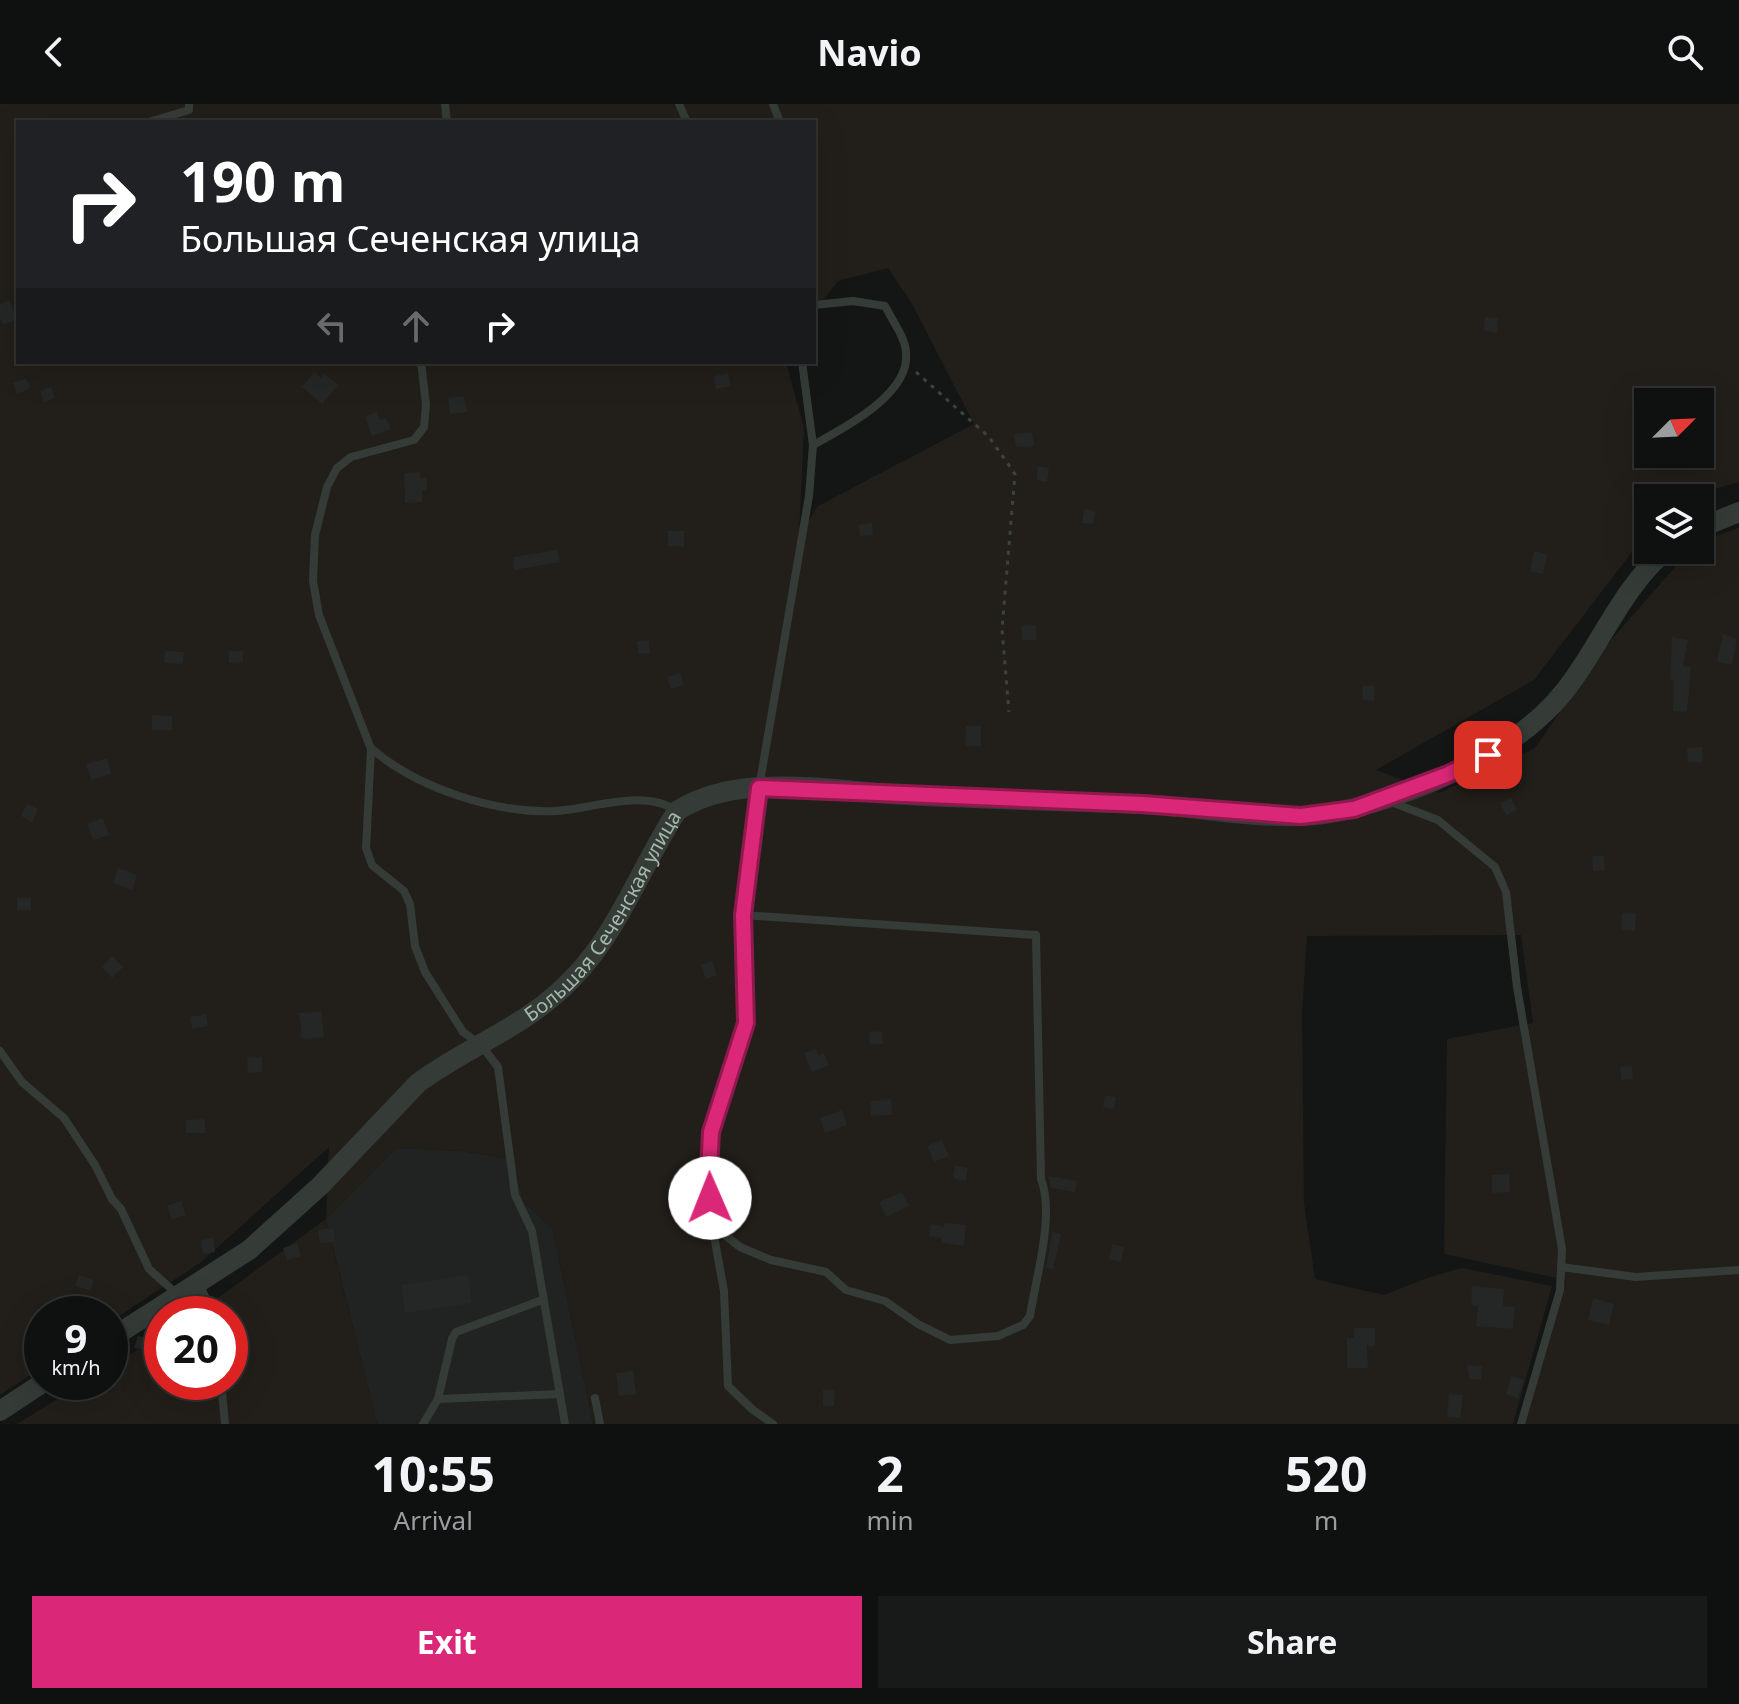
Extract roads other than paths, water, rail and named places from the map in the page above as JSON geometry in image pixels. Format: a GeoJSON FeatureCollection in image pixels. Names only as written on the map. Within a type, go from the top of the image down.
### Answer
{"type":"FeatureCollection","features":[{"type":"Feature","properties":{"kind":"street"},"geometry":{"type":"LineString","coordinates":[[1714,522],[1739,512]]}},
{"type":"Feature","properties":{"kind":"street","name":"Большая Сеченская улица"},"geometry":{"type":"LineString","coordinates":[[128,1327],[249,1250],[331,1175],[418,1083],[436,1069],[510,1029],[539,1009],[575,977],[613,923],[677,811],[695,800],[713,793],[759,788],[1142,804],[1301,816],[1354,809],[1471,764],[1506,745],[1542,715],[1575,678],[1641,579],[1654,564]]}},
{"type":"Feature","properties":{"kind":"street"},"geometry":{"type":"LineString","coordinates":[[0,1411],[24,1395]]}},
{"type":"Feature","properties":{"kind":"lane"},"geometry":{"type":"LineString","coordinates":[[156,120],[189,110],[189,104]]}},
{"type":"Feature","properties":{"kind":"lane"},"geometry":{"type":"LineString","coordinates":[[813,445],[861,419],[893,388],[907,364],[906,348],[885,306],[853,301],[816,305]]}},
{"type":"Feature","properties":{"kind":"lane"},"geometry":{"type":"LineString","coordinates":[[421,364],[426,404],[424,427],[414,440],[351,457],[337,468],[327,487],[315,535],[313,581],[319,615],[371,749],[366,848],[372,865],[404,891],[410,904],[415,946],[425,972],[463,1032],[481,1045],[498,1067],[515,1195],[532,1231],[542,1273],[542,1300],[565,1424]]}},
{"type":"Feature","properties":{"kind":"lane"},"geometry":{"type":"LineString","coordinates":[[773,1424],[728,1386],[724,1291],[712,1225],[709,1172],[711,1132],[746,1023],[743,915],[759,788],[809,496],[813,445],[802,364]]}},
{"type":"Feature","properties":{"kind":"lane"},"geometry":{"type":"LineString","coordinates":[[371,749],[393,767],[417,779],[489,805],[556,811],[637,801],[667,804],[677,811]]}},
{"type":"Feature","properties":{"kind":"lane"},"geometry":{"type":"LineString","coordinates":[[1383,799],[1438,820],[1495,867],[1506,892],[1517,987],[1562,1249],[1560,1290],[1521,1424]]}},
{"type":"Feature","properties":{"kind":"lane"},"geometry":{"type":"LineString","coordinates":[[712,1225],[740,1247],[771,1260],[826,1272],[846,1290],[885,1301],[918,1324],[950,1340],[998,1336],[1023,1325],[1030,1316],[1045,1225],[1047,1194],[1041,1179],[1036,935],[743,915]]}},
{"type":"Feature","properties":{"kind":"lane"},"geometry":{"type":"LineString","coordinates":[[0,1051],[22,1082],[64,1118],[121,1209],[149,1269],[178,1295]]}},
{"type":"Feature","properties":{"kind":"lane"},"geometry":{"type":"LineString","coordinates":[[1561,1267],[1636,1277],[1739,1270]]}},
{"type":"Feature","properties":{"kind":"lane"},"geometry":{"type":"LineString","coordinates":[[199,1281],[205,1296]]}},
{"type":"Feature","properties":{"kind":"lane"},"geometry":{"type":"LineString","coordinates":[[423,1424],[438,1399],[456,1332],[542,1300]]}},
{"type":"Feature","properties":{"kind":"lane"},"geometry":{"type":"LineString","coordinates":[[438,1399],[560,1394]]}},
{"type":"Feature","properties":{"kind":"lane"},"geometry":{"type":"LineString","coordinates":[[595,1398],[600,1424]]}},
{"type":"Feature","properties":{"kind":"lane"},"geometry":{"type":"LineString","coordinates":[[223,1400],[225,1424]]}}]}
